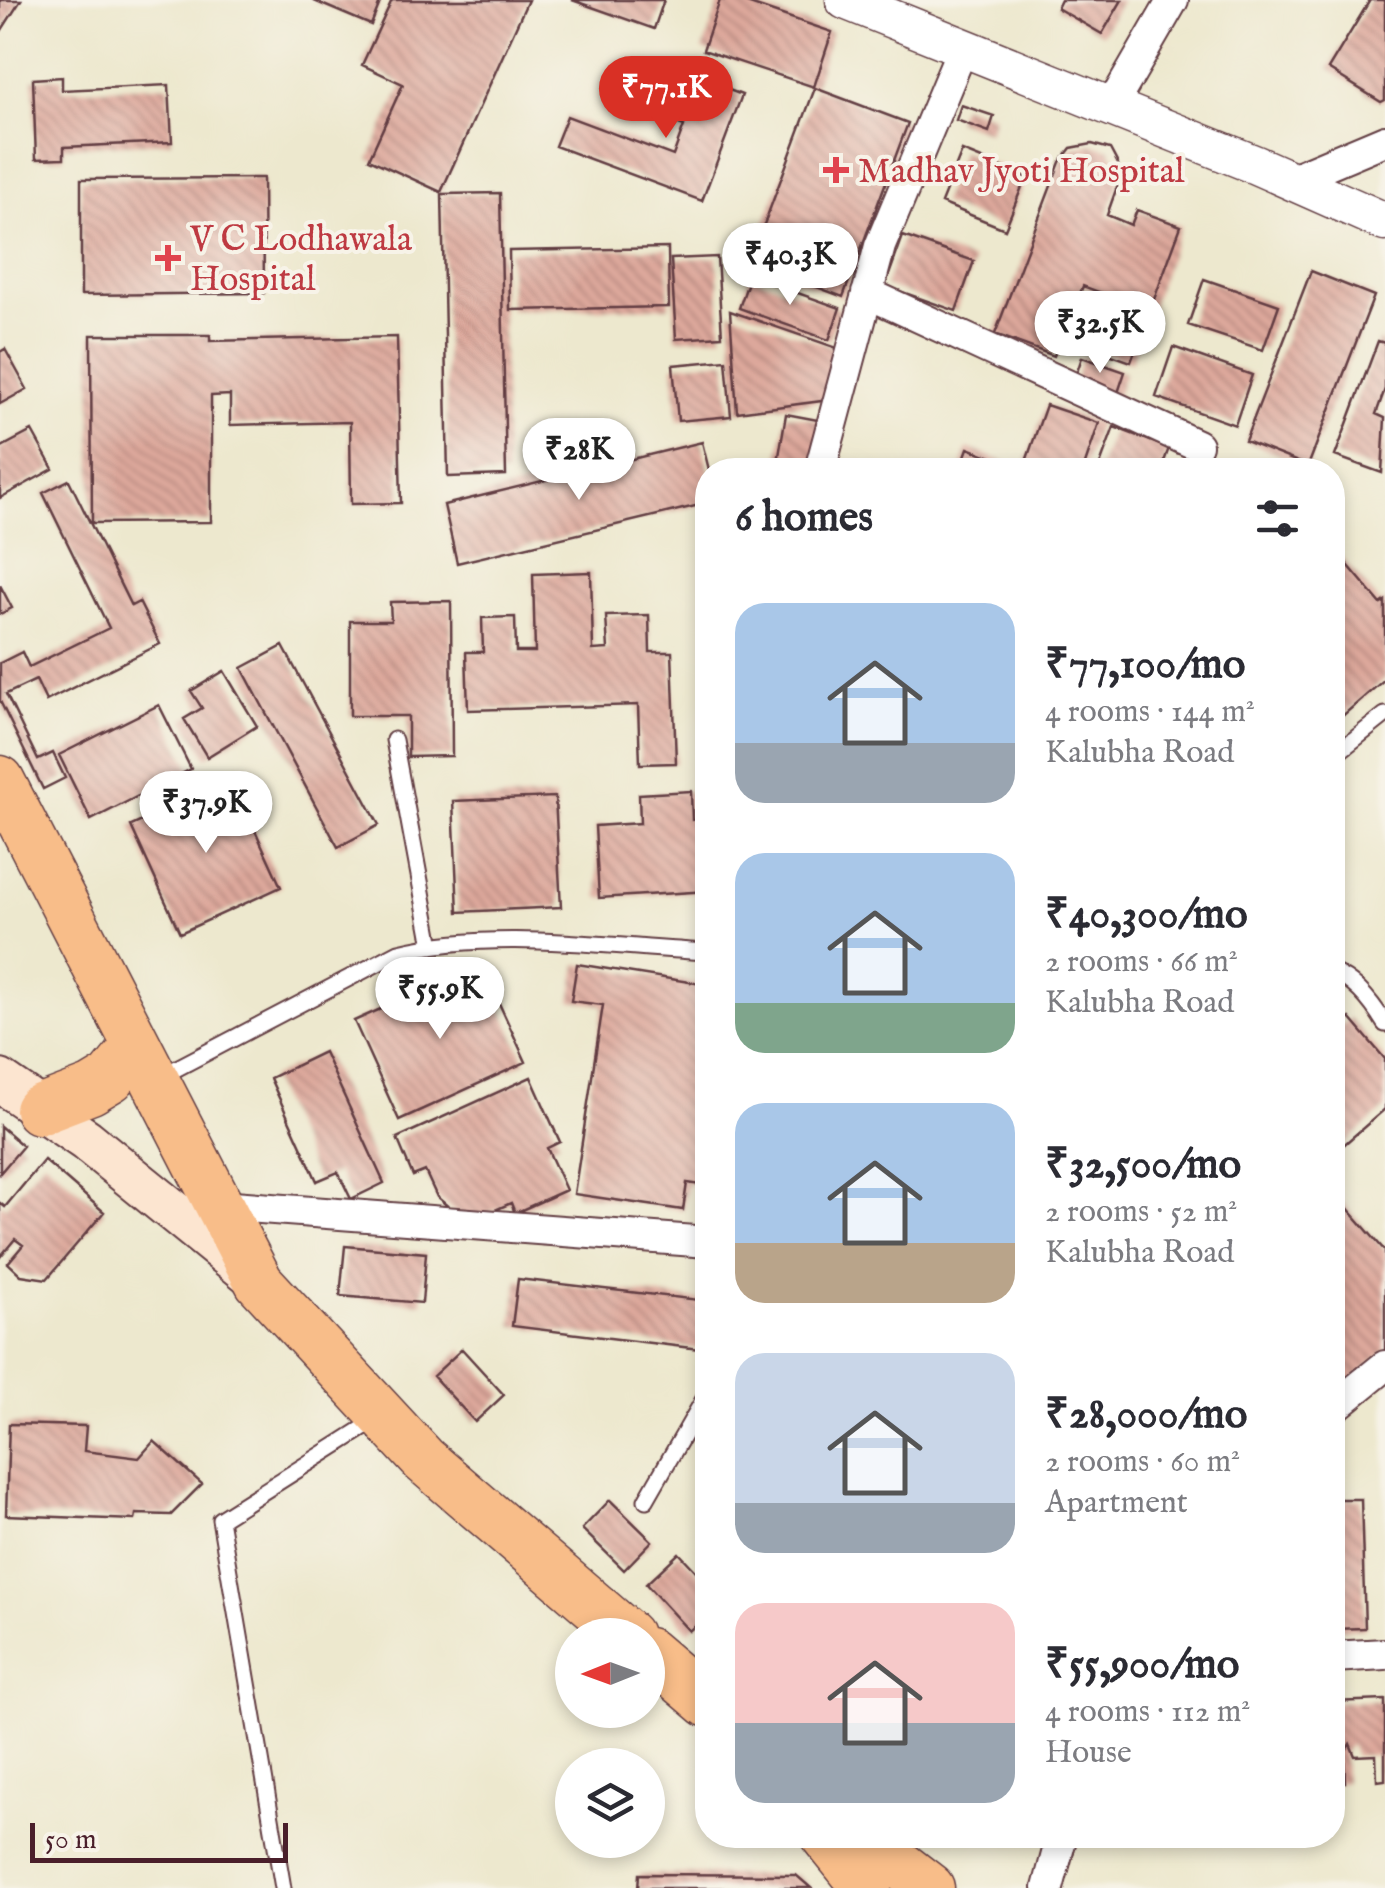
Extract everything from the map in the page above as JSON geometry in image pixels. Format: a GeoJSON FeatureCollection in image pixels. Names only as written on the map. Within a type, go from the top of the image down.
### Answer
{"type":"FeatureCollection","features":[{"type":"Feature","properties":{"kind":"main road"},"geometry":{"type":"LineString","coordinates":[[0,780],[259,1282]]}},
{"type":"Feature","properties":{"kind":"main road"},"geometry":{"type":"LineString","coordinates":[[39,1110],[146,1063]]}},
{"type":"Feature","properties":{"kind":"main road"},"geometry":{"type":"LineString","coordinates":[[0,1082],[86,1140],[259,1282],[424,1460],[608,1618]]}},
{"type":"Feature","properties":{"kind":"main road"},"geometry":{"type":"LineString","coordinates":[[665,1666],[695,1692]]}},
{"type":"Feature","properties":{"kind":"main road"},"geometry":{"type":"LineString","coordinates":[[835,1848],[867,1888]]}},
{"type":"Feature","properties":{"kind":"main road"},"geometry":{"type":"LineString","coordinates":[[878,1848],[930,1888]]}},
{"type":"Feature","properties":{"kind":"street"},"geometry":{"type":"LineString","coordinates":[[846,0],[1385,222]]}},
{"type":"Feature","properties":{"kind":"street"},"geometry":{"type":"LineString","coordinates":[[1110,107],[1173,0]]}},
{"type":"Feature","properties":{"kind":"street"},"geometry":{"type":"LineString","coordinates":[[823,458],[880,246],[962,48]]}},
{"type":"Feature","properties":{"kind":"street"},"geometry":{"type":"LineString","coordinates":[[1290,180],[1385,140]]}},
{"type":"Feature","properties":{"kind":"street"},"geometry":{"type":"LineString","coordinates":[[867,293],[1197,445]]}},
{"type":"Feature","properties":{"kind":"street"},"geometry":{"type":"LineString","coordinates":[[220,1205],[695,1241]]}},
{"type":"Feature","properties":{"kind":"street"},"geometry":{"type":"LineString","coordinates":[[1345,1398],[1385,1366]]}},
{"type":"Feature","properties":{"kind":"street"},"geometry":{"type":"LineString","coordinates":[[1345,1656],[1385,1654]]}},
{"type":"Feature","properties":{"kind":"street"},"geometry":{"type":"LineString","coordinates":[[1048,1888],[1059,1848]]}},
{"type":"Feature","properties":{"kind":"lane"},"geometry":{"type":"LineString","coordinates":[[1345,747],[1385,715]]}},
{"type":"Feature","properties":{"kind":"lane"},"geometry":{"type":"LineString","coordinates":[[394,740],[432,946]]}},
{"type":"Feature","properties":{"kind":"lane"},"geometry":{"type":"LineString","coordinates":[[146,1063],[399,952],[486,940],[695,951]]}},
{"type":"Feature","properties":{"kind":"lane"},"geometry":{"type":"LineString","coordinates":[[1345,979],[1372,1003],[1385,1024]]}},
{"type":"Feature","properties":{"kind":"lane"},"geometry":{"type":"LineString","coordinates":[[646,1500],[695,1415]]}},
{"type":"Feature","properties":{"kind":"lane"},"geometry":{"type":"LineString","coordinates":[[283,1888],[220,1519],[383,1416]]}},
{"type":"Feature","properties":{"kind":"building"},"geometry":{"type":"Polygon","coordinates":[[[0,0],[21,0],[0,33],[0,0]]]}},
{"type":"Feature","properties":{"kind":"building"},"geometry":{"type":"Polygon","coordinates":[[[312,0],[381,0],[371,25],[312,0]]]}},
{"type":"Feature","properties":{"kind":"building"},"geometry":{"type":"Polygon","coordinates":[[[392,0],[528,0],[441,192],[369,159],[403,84],[362,65],[392,0]]]}},
{"type":"Feature","properties":{"kind":"building"},"geometry":{"type":"Polygon","coordinates":[[[572,0],[664,0],[654,29],[572,0]]]}},
{"type":"Feature","properties":{"kind":"building"},"geometry":{"type":"Polygon","coordinates":[[[720,0],[738,0],[832,32],[814,87],[703,50],[720,0]]]}},
{"type":"Feature","properties":{"kind":"building"},"geometry":{"type":"Polygon","coordinates":[[[1061,0],[1122,0],[1102,34],[1057,8],[1061,0]]]}},
{"type":"Feature","properties":{"kind":"building"},"geometry":{"type":"Polygon","coordinates":[[[1370,0],[1385,0],[1385,100],[1381,102],[1328,69],[1370,0]]]}},
{"type":"Feature","properties":{"kind":"building"},"geometry":{"type":"Polygon","coordinates":[[[685,73],[742,95],[702,201],[555,146],[567,116],[673,156],[684,126],[667,119],[685,73]]]}},
{"type":"Feature","properties":{"kind":"building"},"geometry":{"type":"Polygon","coordinates":[[[62,77],[62,90],[169,85],[172,142],[64,147],[64,158],[36,159],[33,79],[62,77]]]}},
{"type":"Feature","properties":{"kind":"building"},"geometry":{"type":"Polygon","coordinates":[[[815,88],[908,123],[843,297],[750,262],[815,88]]]}},
{"type":"Feature","properties":{"kind":"building"},"geometry":{"type":"Polygon","coordinates":[[[961,105],[994,116],[989,132],[956,120],[961,105]]]}},
{"type":"Feature","properties":{"kind":"building"},"geometry":{"type":"Polygon","coordinates":[[[1092,144],[1110,149],[1118,164],[1118,184],[1107,215],[1131,225],[1137,210],[1181,226],[1131,362],[1086,346],[1104,294],[1083,286],[1054,356],[995,334],[1060,162],[1071,148],[1092,144]]]}},
{"type":"Feature","properties":{"kind":"building"},"geometry":{"type":"Polygon","coordinates":[[[962,151],[1026,177],[1005,229],[941,203],[962,151]]]}},
{"type":"Feature","properties":{"kind":"building"},"geometry":{"type":"Polygon","coordinates":[[[263,178],[264,293],[81,295],[81,179],[263,178]]]}},
{"type":"Feature","properties":{"kind":"building"},"geometry":{"type":"Polygon","coordinates":[[[500,193],[506,475],[448,477],[442,194],[500,193]]]}},
{"type":"Feature","properties":{"kind":"building"},"geometry":{"type":"Polygon","coordinates":[[[903,236],[974,261],[956,311],[885,286],[903,236]]]}},
{"type":"Feature","properties":{"kind":"building"},"geometry":{"type":"Polygon","coordinates":[[[668,248],[669,307],[510,310],[509,251],[668,248]]]}},
{"type":"Feature","properties":{"kind":"building"},"geometry":{"type":"Polygon","coordinates":[[[717,257],[722,336],[676,339],[671,259],[717,257]]]}},
{"type":"Feature","properties":{"kind":"building"},"geometry":{"type":"Polygon","coordinates":[[[1311,271],[1374,296],[1311,458],[1288,458],[1245,441],[1311,271]]]}},
{"type":"Feature","properties":{"kind":"building"},"geometry":{"type":"Polygon","coordinates":[[[750,276],[840,308],[829,340],[739,308],[750,276]]]}},
{"type":"Feature","properties":{"kind":"building"},"geometry":{"type":"Polygon","coordinates":[[[1204,279],[1279,305],[1263,350],[1188,325],[1204,279]]]}},
{"type":"Feature","properties":{"kind":"building"},"geometry":{"type":"Polygon","coordinates":[[[730,311],[843,350],[829,400],[737,412],[730,311]]]}},
{"type":"Feature","properties":{"kind":"building"},"geometry":{"type":"Polygon","coordinates":[[[91,335],[210,335],[210,341],[397,337],[401,503],[351,504],[350,422],[230,425],[230,395],[211,396],[211,522],[92,523],[91,335]]]}},
{"type":"Feature","properties":{"kind":"building"},"geometry":{"type":"Polygon","coordinates":[[[1378,341],[1385,343],[1385,389],[1376,414],[1385,418],[1382,473],[1335,456],[1378,341]]]}},
{"type":"Feature","properties":{"kind":"building"},"geometry":{"type":"Polygon","coordinates":[[[1173,347],[1252,375],[1235,425],[1156,397],[1173,347]]]}},
{"type":"Feature","properties":{"kind":"building"},"geometry":{"type":"Polygon","coordinates":[[[5,349],[27,389],[0,404],[0,352],[5,349]]]}},
{"type":"Feature","properties":{"kind":"building"},"geometry":{"type":"Polygon","coordinates":[[[1082,357],[1125,372],[1117,396],[1074,381],[1082,357]]]}},
{"type":"Feature","properties":{"kind":"building"},"geometry":{"type":"Polygon","coordinates":[[[726,360],[731,416],[678,421],[673,365],[726,360]]]}},
{"type":"Feature","properties":{"kind":"building"},"geometry":{"type":"Polygon","coordinates":[[[1046,405],[1099,423],[1087,458],[1027,458],[1046,405]]]}},
{"type":"Feature","properties":{"kind":"building"},"geometry":{"type":"Polygon","coordinates":[[[786,414],[823,421],[817,458],[779,458],[786,414]]]}},
{"type":"Feature","properties":{"kind":"building"},"geometry":{"type":"Polygon","coordinates":[[[1114,427],[1169,448],[1165,458],[1102,458],[1114,427]]]}},
{"type":"Feature","properties":{"kind":"building"},"geometry":{"type":"Polygon","coordinates":[[[32,431],[53,469],[0,498],[0,448],[32,431]]]}},
{"type":"Feature","properties":{"kind":"building"},"geometry":{"type":"Polygon","coordinates":[[[702,442],[706,458],[695,458],[695,506],[457,563],[444,505],[702,442]]]}},
{"type":"Feature","properties":{"kind":"building"},"geometry":{"type":"Polygon","coordinates":[[[968,448],[994,458],[964,458],[968,448]]]}},
{"type":"Feature","properties":{"kind":"building"},"geometry":{"type":"Polygon","coordinates":[[[69,480],[131,606],[139,602],[160,644],[46,701],[36,680],[6,694],[38,760],[53,753],[65,778],[43,789],[0,701],[0,663],[22,652],[29,667],[109,628],[43,493],[69,480]]]}},
{"type":"Feature","properties":{"kind":"building"},"geometry":{"type":"Polygon","coordinates":[[[1345,561],[1381,604],[1385,601],[1385,679],[1345,714],[1345,561]]]}},
{"type":"Feature","properties":{"kind":"building"},"geometry":{"type":"Polygon","coordinates":[[[591,572],[593,650],[608,649],[606,616],[649,615],[650,652],[672,652],[676,763],[640,764],[638,705],[468,710],[466,652],[483,652],[482,618],[515,617],[516,652],[535,652],[533,574],[591,572]]]}},
{"type":"Feature","properties":{"kind":"building"},"geometry":{"type":"Polygon","coordinates":[[[0,585],[12,608],[0,614],[0,585]]]}},
{"type":"Feature","properties":{"kind":"building"},"geometry":{"type":"Polygon","coordinates":[[[451,601],[452,756],[408,757],[408,716],[350,716],[350,621],[391,621],[390,602],[451,601]]]}},
{"type":"Feature","properties":{"kind":"building"},"geometry":{"type":"Polygon","coordinates":[[[283,646],[379,825],[338,847],[242,668],[283,646]]]}},
{"type":"Feature","properties":{"kind":"building"},"geometry":{"type":"Polygon","coordinates":[[[224,671],[257,726],[207,757],[184,719],[202,708],[191,691],[224,671]]]}},
{"type":"Feature","properties":{"kind":"building"},"geometry":{"type":"Polygon","coordinates":[[[159,705],[191,769],[91,820],[59,755],[159,705]]]}},
{"type":"Feature","properties":{"kind":"building"},"geometry":{"type":"Polygon","coordinates":[[[232,780],[281,887],[180,933],[131,826],[232,780]]]}},
{"type":"Feature","properties":{"kind":"building"},"geometry":{"type":"Polygon","coordinates":[[[691,791],[695,892],[599,898],[595,826],[640,823],[639,794],[691,791]]]}},
{"type":"Feature","properties":{"kind":"building"},"geometry":{"type":"Polygon","coordinates":[[[555,797],[561,907],[458,912],[453,801],[555,797]]]}},
{"type":"Feature","properties":{"kind":"building"},"geometry":{"type":"Polygon","coordinates":[[[481,964],[526,1062],[399,1120],[354,1021],[481,964]]]}},
{"type":"Feature","properties":{"kind":"building"},"geometry":{"type":"Polygon","coordinates":[[[577,964],[695,983],[695,1184],[687,1183],[683,1210],[574,1194],[603,1005],[571,1001],[577,964]]]}},
{"type":"Feature","properties":{"kind":"building"},"geometry":{"type":"Polygon","coordinates":[[[1350,1018],[1385,1059],[1385,1109],[1345,1144],[1345,1022],[1350,1018]]]}},
{"type":"Feature","properties":{"kind":"building"},"geometry":{"type":"Polygon","coordinates":[[[324,1052],[384,1183],[351,1199],[338,1172],[317,1181],[270,1078],[324,1052]]]}},
{"type":"Feature","properties":{"kind":"building"},"geometry":{"type":"Polygon","coordinates":[[[531,1077],[560,1142],[547,1148],[566,1190],[515,1213],[511,1203],[475,1219],[457,1214],[437,1197],[425,1171],[413,1176],[397,1138],[531,1077]]]}},
{"type":"Feature","properties":{"kind":"building"},"geometry":{"type":"Polygon","coordinates":[[[0,1126],[23,1146],[0,1173],[0,1126]]]}},
{"type":"Feature","properties":{"kind":"building"},"geometry":{"type":"Polygon","coordinates":[[[44,1160],[104,1212],[47,1279],[21,1275],[8,1263],[23,1245],[15,1239],[0,1257],[0,1203],[5,1207],[44,1160]]]}},
{"type":"Feature","properties":{"kind":"building"},"geometry":{"type":"Polygon","coordinates":[[[1345,1205],[1385,1251],[1385,1351],[1345,1386],[1345,1205]]]}},
{"type":"Feature","properties":{"kind":"building"},"geometry":{"type":"Polygon","coordinates":[[[345,1246],[426,1253],[422,1303],[340,1296],[345,1246]]]}},
{"type":"Feature","properties":{"kind":"building"},"geometry":{"type":"Polygon","coordinates":[[[518,1279],[695,1299],[695,1348],[512,1326],[518,1279]]]}},
{"type":"Feature","properties":{"kind":"building"},"geometry":{"type":"Polygon","coordinates":[[[462,1349],[504,1395],[475,1422],[433,1376],[462,1349]]]}},
{"type":"Feature","properties":{"kind":"building"},"geometry":{"type":"Polygon","coordinates":[[[9,1424],[86,1426],[84,1451],[139,1458],[154,1441],[202,1484],[171,1515],[136,1514],[135,1520],[6,1515],[9,1424]]]}},
{"type":"Feature","properties":{"kind":"building"},"geometry":{"type":"Polygon","coordinates":[[[1345,1499],[1361,1499],[1365,1628],[1345,1629],[1345,1499]]]}},
{"type":"Feature","properties":{"kind":"building"},"geometry":{"type":"Polygon","coordinates":[[[610,1500],[652,1541],[624,1570],[582,1529],[610,1500]]]}},
{"type":"Feature","properties":{"kind":"building"},"geometry":{"type":"Polygon","coordinates":[[[679,1553],[695,1570],[695,1626],[689,1631],[646,1584],[679,1553]]]}},
{"type":"Feature","properties":{"kind":"building"},"geometry":{"type":"Polygon","coordinates":[[[1385,1700],[1385,1780],[1377,1781],[1376,1755],[1355,1756],[1350,1744],[1345,1752],[1345,1702],[1385,1700]]]}},
{"type":"Feature","properties":{"kind":"building"},"geometry":{"type":"Polygon","coordinates":[[[639,1874],[796,1875],[811,1888],[638,1888],[639,1874]]]}},
{"type":"Feature","properties":{"kind":"place","name":"Madhav Jyoti Hospital"},"geometry":{"type":"Point","coordinates":[836,170]}},
{"type":"Feature","properties":{"kind":"place","name":"V C Lodhawala Hospital"},"geometry":{"type":"Point","coordinates":[168,258]}}]}
